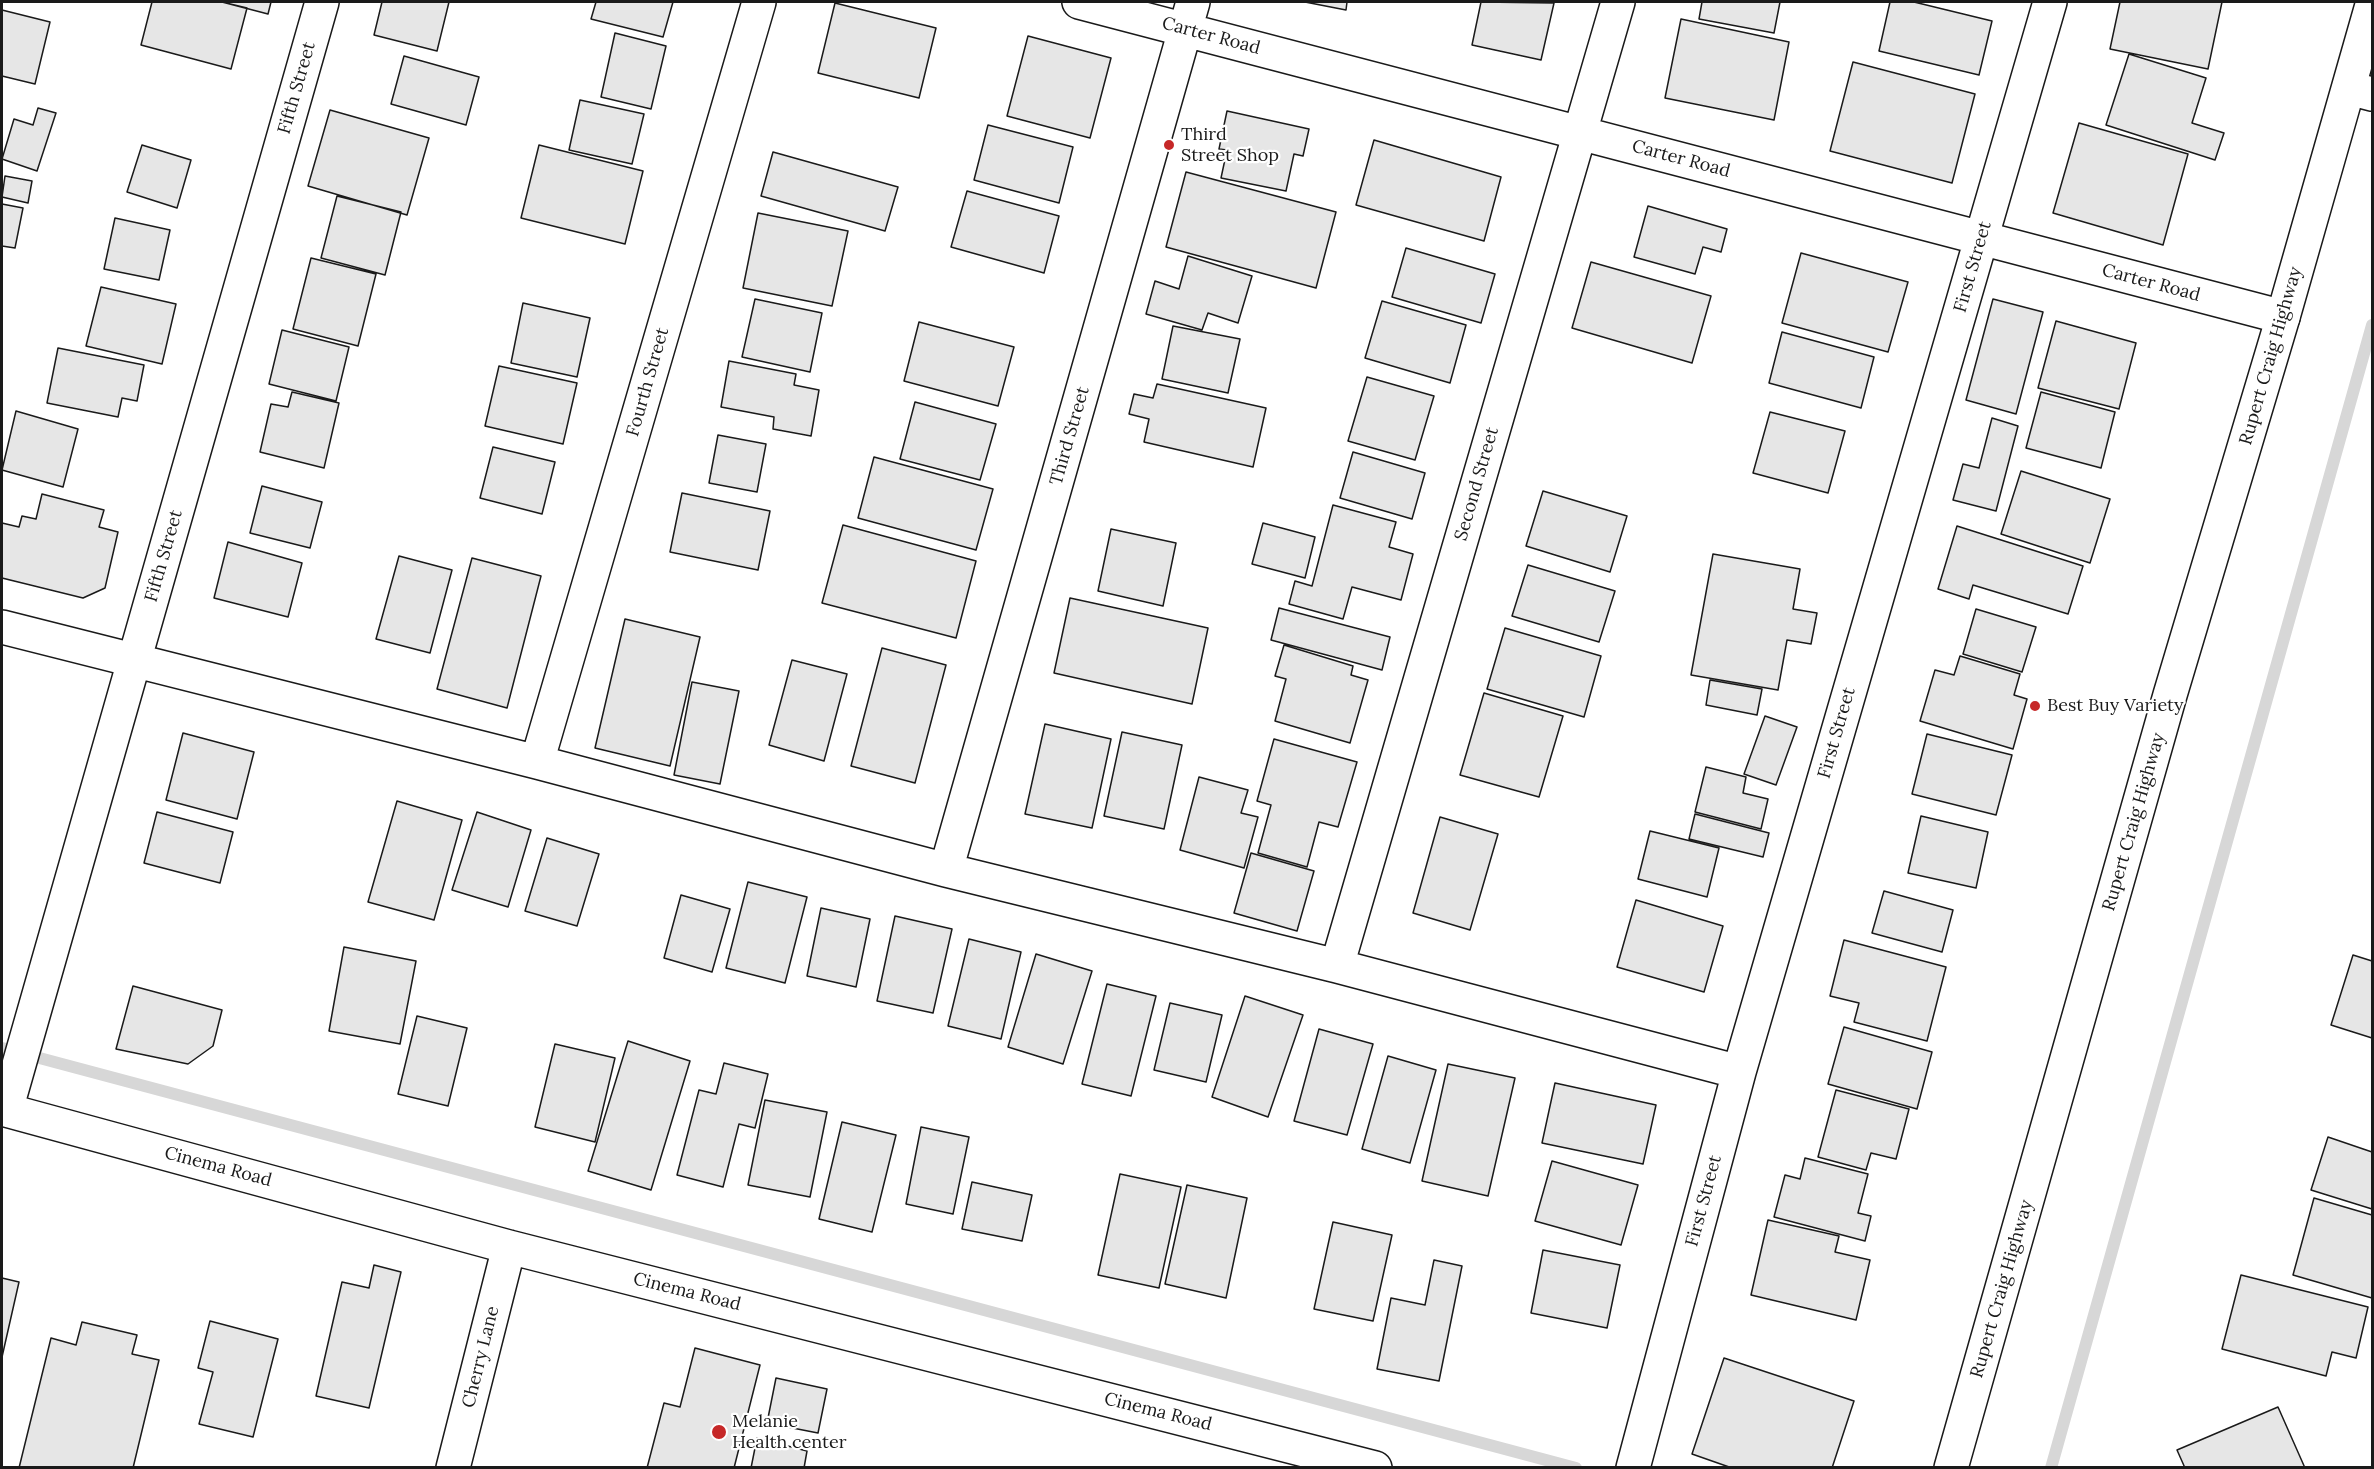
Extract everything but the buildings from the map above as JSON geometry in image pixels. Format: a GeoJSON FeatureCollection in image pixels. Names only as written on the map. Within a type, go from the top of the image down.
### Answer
{"type":"FeatureCollection","features":[{"type":"Feature","properties":{"kind":"street","name":"Fifth Street"},"geometry":{"type":"LineString","coordinates":[[4,1109],[135,661],[322,2]]}},
{"type":"Feature","properties":{"kind":"street","name":"Fourth Street"},"geometry":{"type":"LineString","coordinates":[[537,762],[759,2]]}},
{"type":"Feature","properties":{"kind":"street","name":"Carter Road"},"geometry":{"type":"LineString","coordinates":[[1079,2],[1189,15],[1580,133],[2283,317]]}},
{"type":"Feature","properties":{"kind":"street","name":"Second Street"},"geometry":{"type":"LineString","coordinates":[[1337,966],[1618,2]]}},
{"type":"Feature","properties":{"kind":"street","name":"First Street"},"geometry":{"type":"LineString","coordinates":[[1633,1467],[1739,1072],[2050,2]]}},
{"type":"Feature","properties":{"kind":"street","name":"Rupert Craig Highway"},"geometry":{"type":"LineString","coordinates":[[1951,1467],[2170,695],[2283,317],[2361,91],[2373,5]]}},
{"type":"Feature","properties":{"kind":"street","name":"Third Street"},"geometry":{"type":"LineString","coordinates":[[946,870],[1189,15]]}},
{"type":"Feature","properties":{"kind":"street"},"geometry":{"type":"LineString","coordinates":[[2,627],[537,762],[946,870],[1337,966],[1739,1072]]}},
{"type":"Feature","properties":{"kind":"street","name":"Cinema Road"},"geometry":{"type":"LineString","coordinates":[[4,1109],[509,1247],[1376,1467]]}},
{"type":"Feature","properties":{"kind":"street","name":"Cherry Lane"},"geometry":{"type":"LineString","coordinates":[[453,1467],[509,1247]]}},
{"type":"Feature","properties":{"kind":"waterway"},"geometry":{"type":"LineString","coordinates":[[2051,1468],[2372,325]]}},
{"type":"Feature","properties":{"kind":"waterway"},"geometry":{"type":"LineString","coordinates":[[2,1048],[1576,1468]]}},
{"type":"Feature","properties":{"kind":"place","name":"Third Street Shop"},"geometry":{"type":"Point","coordinates":[1169,145]}},
{"type":"Feature","properties":{"kind":"place","name":"Best Buy Variety"},"geometry":{"type":"Point","coordinates":[2035,706]}},
{"type":"Feature","properties":{"kind":"place","name":"Melanie Health center"},"geometry":{"type":"Point","coordinates":[719,1432]}}]}
